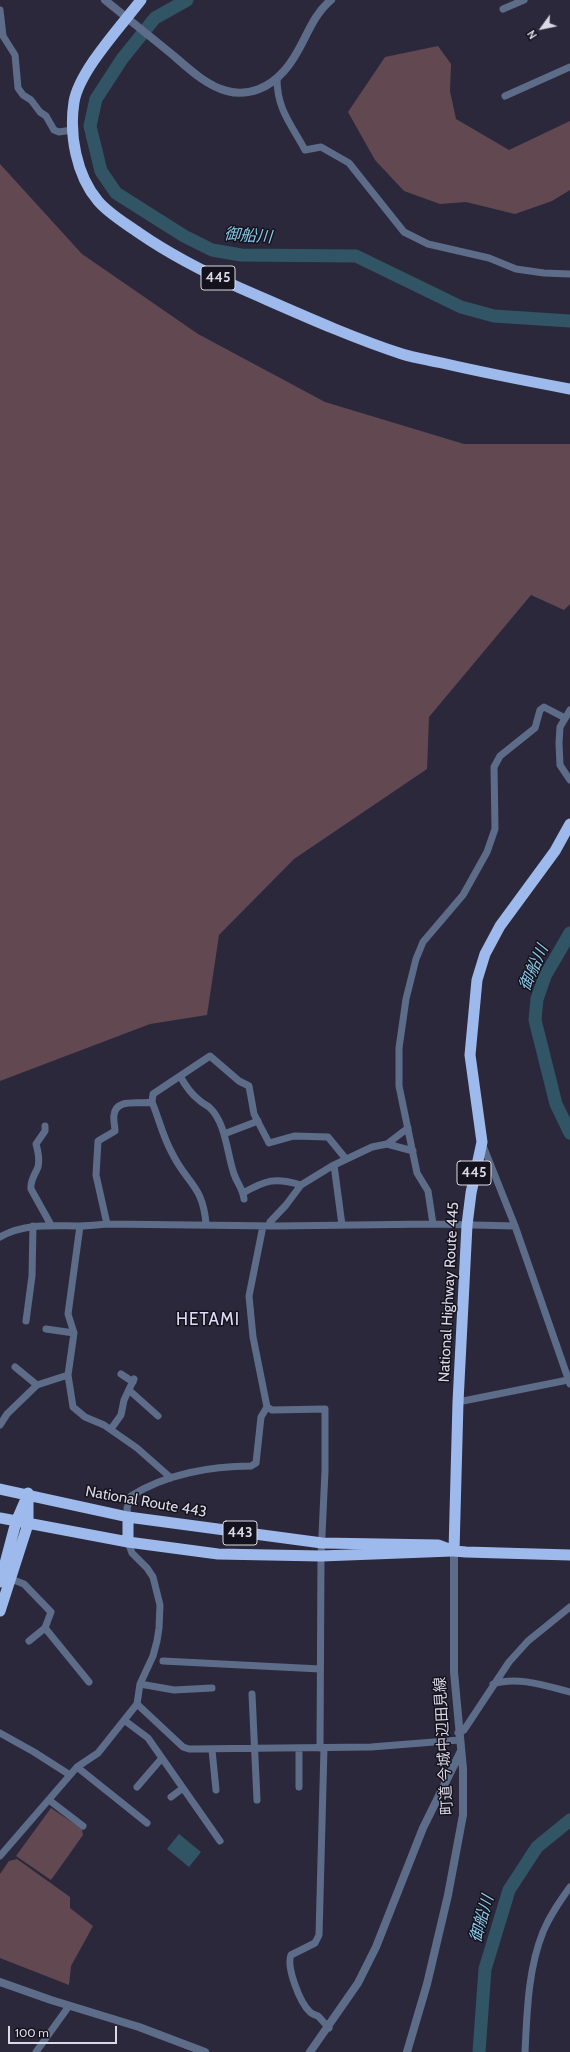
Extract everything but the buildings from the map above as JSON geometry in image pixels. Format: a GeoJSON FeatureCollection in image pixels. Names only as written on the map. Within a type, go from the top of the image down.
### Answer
{"type":"FeatureCollection","features":[{"type":"Feature","properties":{"kind":"highway","name":"445"},"geometry":{"type":"LineString","coordinates":[[141,0],[130,21],[93,63],[77,90],[74,102],[72,130],[76,158],[98,201],[123,223],[154,244],[199,270],[349,335],[403,354],[483,373],[570,389]]}},
{"type":"Feature","properties":{"kind":"highway","name":"National Highway Route 445"},"geometry":{"type":"LineString","coordinates":[[454,1551],[458,1402],[467,1225],[470,1193],[482,1142],[470,1055],[477,980],[485,954],[500,926],[555,851],[570,824]]}},
{"type":"Feature","properties":{"kind":"highway","name":"National Route 443"},"geometry":{"type":"LineString","coordinates":[[0,1489],[28,1493],[128,1516],[322,1544],[438,1545],[454,1551]]}},
{"type":"Feature","properties":{"kind":"highway"},"geometry":{"type":"LineString","coordinates":[[0,1611],[16,1522],[28,1493]]}},
{"type":"Feature","properties":{"kind":"highway"},"geometry":{"type":"LineString","coordinates":[[5,1580],[28,1524],[28,1493]]}},
{"type":"Feature","properties":{"kind":"highway"},"geometry":{"type":"LineString","coordinates":[[128,1516],[128,1542]]}},
{"type":"Feature","properties":{"kind":"highway","name":"National Route 443"},"geometry":{"type":"LineString","coordinates":[[0,1518],[128,1542],[218,1554],[321,1556],[439,1553],[454,1551],[570,1555]]}},
{"type":"Feature","properties":{"kind":"street"},"geometry":{"type":"LineString","coordinates":[[105,0],[199,77],[228,92],[243,93],[268,86],[286,70],[319,11],[331,0]]}},
{"type":"Feature","properties":{"kind":"street"},"geometry":{"type":"LineString","coordinates":[[503,9],[524,0]]}},
{"type":"Feature","properties":{"kind":"street"},"geometry":{"type":"LineString","coordinates":[[0,10],[3,36],[15,55],[18,88],[23,95],[31,100],[40,112],[46,116],[54,130],[59,132],[72,130]]}},
{"type":"Feature","properties":{"kind":"street"},"geometry":{"type":"LineString","coordinates":[[505,96],[570,67]]}},
{"type":"Feature","properties":{"kind":"street"},"geometry":{"type":"LineString","coordinates":[[277,79],[277,95],[283,113],[305,150],[321,147],[349,163],[404,232],[428,244],[489,258],[516,269],[544,273],[570,274]]}},
{"type":"Feature","properties":{"kind":"street"},"geometry":{"type":"LineString","coordinates":[[433,1224],[428,1191],[417,1173],[399,1086],[399,1048],[406,999],[416,959],[423,942],[463,895],[488,852],[495,829],[494,767],[500,756],[535,728],[540,710],[544,707],[565,718]]}},
{"type":"Feature","properties":{"kind":"street"},"geometry":{"type":"LineString","coordinates":[[570,710],[560,727],[560,765],[570,780]]}},
{"type":"Feature","properties":{"kind":"street"},"geometry":{"type":"LineString","coordinates":[[206,1224],[204,1205],[201,1196],[172,1154],[152,1102],[153,1094],[212,1056],[239,1081],[249,1086],[254,1114],[269,1143],[294,1136],[328,1137],[346,1159]]}},
{"type":"Feature","properties":{"kind":"street"},"geometry":{"type":"LineString","coordinates":[[180,1076],[193,1095],[209,1107],[224,1134],[234,1173],[244,1196],[259,1184],[274,1179],[285,1180],[301,1185]]}},
{"type":"Feature","properties":{"kind":"street"},"geometry":{"type":"LineString","coordinates":[[107,1224],[96,1175],[98,1142],[115,1131],[114,1114],[119,1105],[126,1103],[152,1102]]}},
{"type":"Feature","properties":{"kind":"street"},"geometry":{"type":"LineString","coordinates":[[224,1134],[258,1121]]}},
{"type":"Feature","properties":{"kind":"street"},"geometry":{"type":"LineString","coordinates":[[45,1126],[45,1131],[36,1144],[39,1156],[38,1167],[30,1182],[31,1189],[51,1225]]}},
{"type":"Feature","properties":{"kind":"street"},"geometry":{"type":"LineString","coordinates":[[128,1516],[131,1496],[171,1478],[221,1468],[254,1465],[258,1450],[261,1417],[267,1407],[253,1337],[249,1296],[266,1226],[286,1205],[301,1185],[346,1159],[372,1147],[387,1144],[408,1128]]}},
{"type":"Feature","properties":{"kind":"street"},"geometry":{"type":"LineString","coordinates":[[458,1402],[569,1382],[566,1362],[482,1142]]}},
{"type":"Feature","properties":{"kind":"street"},"geometry":{"type":"LineString","coordinates":[[387,1144],[413,1151]]}},
{"type":"Feature","properties":{"kind":"street"},"geometry":{"type":"LineString","coordinates":[[334,1165],[342,1225]]}},
{"type":"Feature","properties":{"kind":"street"},"geometry":{"type":"LineString","coordinates":[[0,1237],[17,1230],[33,1226],[51,1225],[206,1224],[266,1226],[433,1224],[515,1226]]}},
{"type":"Feature","properties":{"kind":"street"},"geometry":{"type":"LineString","coordinates":[[26,1321],[32,1276],[33,1226]]}},
{"type":"Feature","properties":{"kind":"street"},"geometry":{"type":"LineString","coordinates":[[80,1226],[68,1314],[74,1333],[68,1375],[71,1398],[74,1407],[78,1412],[111,1429],[146,1455],[171,1478]]}},
{"type":"Feature","properties":{"kind":"street"},"geometry":{"type":"LineString","coordinates":[[46,1329],[74,1333]]}},
{"type":"Feature","properties":{"kind":"street"},"geometry":{"type":"LineString","coordinates":[[15,1367],[37,1385]]}},
{"type":"Feature","properties":{"kind":"street"},"geometry":{"type":"LineString","coordinates":[[111,1429],[121,1415],[124,1400],[134,1380],[121,1374]]}},
{"type":"Feature","properties":{"kind":"street"},"geometry":{"type":"LineString","coordinates":[[0,1425],[7,1414],[37,1385],[68,1375]]}},
{"type":"Feature","properties":{"kind":"street"},"geometry":{"type":"LineString","coordinates":[[129,1390],[158,1416]]}},
{"type":"Feature","properties":{"kind":"street"},"geometry":{"type":"LineString","coordinates":[[267,1407],[272,1410],[324,1409],[325,1471],[321,1556],[320,1669],[322,1748],[319,1935],[315,1942],[291,1955],[290,1958],[291,1973],[301,1998],[309,2012],[318,2017],[329,2028]]}},
{"type":"Feature","properties":{"kind":"street"},"geometry":{"type":"LineString","coordinates":[[0,1855],[77,1767],[98,1753],[137,1704],[140,1684],[153,1656],[160,1628],[160,1605],[153,1577],[147,1568],[132,1553],[128,1542]]}},
{"type":"Feature","properties":{"kind":"street","name":"町道 今城中辺田見線"},"geometry":{"type":"LineString","coordinates":[[407,2052],[434,1954],[456,1862],[463,1815],[464,1796],[454,1672],[454,1551]]}},
{"type":"Feature","properties":{"kind":"street"},"geometry":{"type":"LineString","coordinates":[[5,1580],[24,1584],[51,1612],[45,1628],[29,1641]]}},
{"type":"Feature","properties":{"kind":"street"},"geometry":{"type":"LineString","coordinates":[[137,1704],[186,1749],[212,1750],[371,1747],[459,1736],[502,1670],[528,1641],[570,1607]]}},
{"type":"Feature","properties":{"kind":"street"},"geometry":{"type":"LineString","coordinates":[[45,1628],[90,1682]]}},
{"type":"Feature","properties":{"kind":"street"},"geometry":{"type":"LineString","coordinates":[[163,1661],[320,1669]]}},
{"type":"Feature","properties":{"kind":"street"},"geometry":{"type":"LineString","coordinates":[[493,1684],[506,1681],[520,1682],[570,1692]]}},
{"type":"Feature","properties":{"kind":"street"},"geometry":{"type":"LineString","coordinates":[[140,1684],[174,1690],[212,1688]]}},
{"type":"Feature","properties":{"kind":"street"},"geometry":{"type":"LineString","coordinates":[[252,1694],[257,1800]]}},
{"type":"Feature","properties":{"kind":"street"},"geometry":{"type":"LineString","coordinates":[[124,1720],[148,1738],[220,1841]]}},
{"type":"Feature","properties":{"kind":"street"},"geometry":{"type":"LineString","coordinates":[[0,1733],[34,1752],[70,1775]]}},
{"type":"Feature","properties":{"kind":"street"},"geometry":{"type":"LineString","coordinates":[[298,1748],[299,1787]]}},
{"type":"Feature","properties":{"kind":"street"},"geometry":{"type":"LineString","coordinates":[[212,1750],[216,1790]]}},
{"type":"Feature","properties":{"kind":"street"},"geometry":{"type":"LineString","coordinates":[[310,2052],[329,2028],[358,1984],[376,1947],[423,1828],[461,1751]]}},
{"type":"Feature","properties":{"kind":"street"},"geometry":{"type":"LineString","coordinates":[[137,1787],[162,1758]]}},
{"type":"Feature","properties":{"kind":"street"},"geometry":{"type":"LineString","coordinates":[[77,1767],[146,1823]]}},
{"type":"Feature","properties":{"kind":"street"},"geometry":{"type":"LineString","coordinates":[[171,1797],[183,1788]]}},
{"type":"Feature","properties":{"kind":"street"},"geometry":{"type":"LineString","coordinates":[[49,1800],[83,1826]]}},
{"type":"Feature","properties":{"kind":"street"},"geometry":{"type":"LineString","coordinates":[[526,2052],[530,1987],[537,1950],[548,1920],[570,1887]]}},
{"type":"Feature","properties":{"kind":"street"},"geometry":{"type":"LineString","coordinates":[[0,1982],[69,2006],[139,2026],[205,2052]]}},
{"type":"Feature","properties":{"kind":"street"},"geometry":{"type":"LineString","coordinates":[[36,2052],[69,2006]]}},
{"type":"Feature","properties":{"kind":"shaded area"},"geometry":{"type":"Polygon","coordinates":[[[438,46],[451,64],[450,91],[456,119],[509,150],[570,121],[570,190],[552,201],[515,214],[466,202],[440,204],[404,191],[375,160],[348,112],[385,57],[438,46]]]}},
{"type":"Feature","properties":{"kind":"shaded area"},"geometry":{"type":"Polygon","coordinates":[[[0,164],[82,254],[198,334],[325,402],[464,444],[570,444],[570,604],[564,610],[531,595],[429,717],[427,769],[294,859],[219,935],[207,1015],[150,1024],[0,1081],[0,164]]]}},
{"type":"Feature","properties":{"kind":"shaded area"},"geometry":{"type":"Polygon","coordinates":[[[51,1808],[82,1829],[83,1835],[51,1880],[16,1856],[51,1808]]]}},
{"type":"Feature","properties":{"kind":"shaded area"},"geometry":{"type":"Polygon","coordinates":[[[17,1859],[70,1897],[70,1908],[93,1926],[71,1966],[69,1985],[0,1958],[0,1874],[9,1861],[17,1859]]]}},
{"type":"Feature","properties":{"kind":"water"},"geometry":{"type":"Polygon","coordinates":[[[179,1834],[201,1852],[189,1867],[167,1849],[179,1834]]]}},
{"type":"Feature","properties":{"kind":"waterway","name":"御船川"},"geometry":{"type":"LineString","coordinates":[[187,0],[155,18],[122,59],[96,99],[90,126],[101,171],[116,193],[184,236],[212,250],[241,255],[356,256],[461,307],[494,316],[570,321]]}},
{"type":"Feature","properties":{"kind":"waterway","name":"御船川"},"geometry":{"type":"LineString","coordinates":[[570,933],[545,976],[537,999],[535,1020],[556,1104],[570,1133]]}},
{"type":"Feature","properties":{"kind":"waterway","name":"御船川"},"geometry":{"type":"LineString","coordinates":[[479,2052],[485,1969],[509,1890],[537,1847],[570,1820]]}},
{"type":"Feature","properties":{"kind":"district","name":"HETAMI"},"geometry":{"type":"Point","coordinates":[208,1320]}}]}
